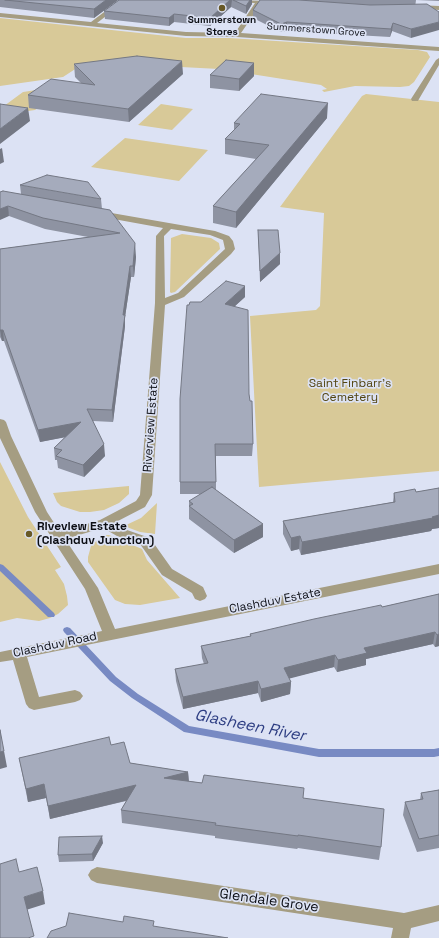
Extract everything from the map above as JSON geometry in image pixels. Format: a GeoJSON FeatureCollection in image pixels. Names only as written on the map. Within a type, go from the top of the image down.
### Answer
{"type":"FeatureCollection","features":[{"type":"Feature","properties":{"kind":"street"},"geometry":{"type":"LineString","coordinates":[[91,25],[124,0]]}},
{"type":"Feature","properties":{"kind":"street"},"geometry":{"type":"LineString","coordinates":[[232,0],[283,3]]}},
{"type":"Feature","properties":{"kind":"street"},"geometry":{"type":"LineString","coordinates":[[237,35],[258,2]]}},
{"type":"Feature","properties":{"kind":"street"},"geometry":{"type":"LineString","coordinates":[[410,7],[439,8]]}},
{"type":"Feature","properties":{"kind":"street","name":"Summerstown Grove"},"geometry":{"type":"LineString","coordinates":[[0,15],[186,34],[237,35],[439,48]]}},
{"type":"Feature","properties":{"kind":"street"},"geometry":{"type":"LineString","coordinates":[[415,99],[437,68],[439,60]]}},
{"type":"Feature","properties":{"kind":"street"},"geometry":{"type":"LineString","coordinates":[[87,212],[212,234],[226,238],[229,241],[230,249],[228,252],[181,295],[160,303]]}},
{"type":"Feature","properties":{"kind":"street","name":"Riverview Estate"},"geometry":{"type":"LineString","coordinates":[[57,537],[104,523],[141,504],[146,495],[160,303],[160,236],[168,226]]}},
{"type":"Feature","properties":{"kind":"street"},"geometry":{"type":"LineString","coordinates":[[0,422],[5,436],[41,512],[91,588],[110,634]]}},
{"type":"Feature","properties":{"kind":"street"},"geometry":{"type":"LineString","coordinates":[[104,523],[145,541],[167,572],[198,590],[200,596]]}},
{"type":"Feature","properties":{"kind":"street","name":"Clashduv Estate"},"geometry":{"type":"LineString","coordinates":[[110,634],[439,569]]}},
{"type":"Feature","properties":{"kind":"street","name":"Clashduv Road"},"geometry":{"type":"LineString","coordinates":[[0,657],[110,634]]}},
{"type":"Feature","properties":{"kind":"street"},"geometry":{"type":"LineString","coordinates":[[18,653],[34,704],[75,696]]}},
{"type":"Feature","properties":{"kind":"street","name":"Glendale Grove"},"geometry":{"type":"LineString","coordinates":[[98,875],[402,930],[439,913]]}},
{"type":"Feature","properties":{"kind":"green space"},"geometry":{"type":"Polygon","coordinates":[[[0,18],[186,38],[229,38],[418,50],[427,52],[430,57],[414,82],[409,86],[400,87],[355,86],[324,92],[322,90],[327,89],[321,85],[219,69],[86,62],[63,77],[0,86],[0,18]]]}},
{"type":"Feature","properties":{"kind":"green space"},"geometry":{"type":"Polygon","coordinates":[[[43,89],[38,108],[35,110],[28,111],[4,106],[23,92],[43,89]]]}},
{"type":"Feature","properties":{"kind":"green space","name":"Saint Finbarr's Cemetery"},"geometry":{"type":"Polygon","coordinates":[[[366,94],[439,102],[439,471],[259,487],[250,316],[316,310],[320,306],[324,213],[280,207],[362,96],[366,94]]]}},
{"type":"Feature","properties":{"kind":"green space"},"geometry":{"type":"Polygon","coordinates":[[[161,104],[193,109],[172,130],[138,125],[161,104]]]}},
{"type":"Feature","properties":{"kind":"green space"},"geometry":{"type":"Polygon","coordinates":[[[125,138],[208,150],[179,181],[91,167],[125,138]]]}},
{"type":"Feature","properties":{"kind":"green space"},"geometry":{"type":"Polygon","coordinates":[[[182,234],[211,238],[219,243],[220,249],[175,292],[171,293],[171,238],[182,234]]]}},
{"type":"Feature","properties":{"kind":"green space"},"geometry":{"type":"Polygon","coordinates":[[[0,462],[28,517],[61,567],[55,570],[64,584],[68,605],[58,614],[50,618],[39,621],[17,618],[0,622],[0,462]]]}},
{"type":"Feature","properties":{"kind":"green space"},"geometry":{"type":"Polygon","coordinates":[[[129,486],[129,494],[119,503],[104,510],[90,512],[80,512],[61,506],[57,502],[53,493],[129,486]]]}},
{"type":"Feature","properties":{"kind":"green space"},"geometry":{"type":"Polygon","coordinates":[[[157,503],[155,534],[140,532],[124,526],[141,518],[157,503]]]}},
{"type":"Feature","properties":{"kind":"green space"},"geometry":{"type":"Polygon","coordinates":[[[105,535],[109,535],[142,549],[147,560],[180,598],[140,605],[125,604],[115,600],[88,562],[91,546],[105,535]]]}},
{"type":"Feature","properties":{"kind":"building"},"geometry":{"type":"Polygon","coordinates":[[[5,0],[106,0],[94,9],[5,0]]]}},
{"type":"Feature","properties":{"kind":"building"},"geometry":{"type":"Polygon","coordinates":[[[119,0],[230,0],[210,18],[174,14],[169,18],[104,11],[119,0]]]}},
{"type":"Feature","properties":{"kind":"building"},"geometry":{"type":"Polygon","coordinates":[[[233,0],[250,0],[246,6],[233,0]]]}},
{"type":"Feature","properties":{"kind":"building"},"geometry":{"type":"Polygon","coordinates":[[[260,0],[299,0],[370,5],[427,4],[439,12],[439,22],[411,29],[393,23],[391,29],[287,22],[281,24],[253,10],[260,0]]]}},
{"type":"Feature","properties":{"kind":"building"},"geometry":{"type":"Polygon","coordinates":[[[137,56],[182,61],[128,109],[28,95],[51,79],[95,85],[74,64],[137,56]]]}},
{"type":"Feature","properties":{"kind":"building"},"geometry":{"type":"Polygon","coordinates":[[[226,60],[254,63],[239,79],[210,75],[226,60]]]}},
{"type":"Feature","properties":{"kind":"building"},"geometry":{"type":"Polygon","coordinates":[[[261,94],[328,103],[236,212],[213,206],[269,145],[225,139],[240,124],[234,123],[261,94]]]}},
{"type":"Feature","properties":{"kind":"building"},"geometry":{"type":"Polygon","coordinates":[[[0,104],[28,108],[0,129],[0,104]]]}},
{"type":"Feature","properties":{"kind":"building"},"geometry":{"type":"Polygon","coordinates":[[[47,175],[88,182],[101,199],[20,185],[47,175]]]}},
{"type":"Feature","properties":{"kind":"building"},"geometry":{"type":"Polygon","coordinates":[[[3,191],[110,210],[135,243],[133,266],[130,266],[123,315],[125,315],[112,410],[87,409],[104,444],[83,465],[56,456],[62,450],[54,448],[81,422],[38,430],[3,330],[0,330],[0,249],[120,233],[43,218],[8,206],[0,209],[0,192],[3,191]]]}},
{"type":"Feature","properties":{"kind":"building"},"geometry":{"type":"Polygon","coordinates":[[[258,230],[278,230],[280,253],[260,271],[258,230]]]}},
{"type":"Feature","properties":{"kind":"building"},"geometry":{"type":"Polygon","coordinates":[[[226,281],[245,286],[225,304],[248,310],[249,394],[250,401],[252,401],[253,444],[215,444],[216,482],[180,482],[180,399],[187,305],[189,305],[190,302],[201,302],[226,281]]]}},
{"type":"Feature","properties":{"kind":"building"},"geometry":{"type":"Polygon","coordinates":[[[212,487],[263,524],[234,540],[189,506],[193,504],[189,501],[212,487]]]}},
{"type":"Feature","properties":{"kind":"building"},"geometry":{"type":"Polygon","coordinates":[[[439,488],[439,515],[432,517],[433,518],[302,542],[300,536],[291,538],[283,521],[395,502],[394,493],[415,489],[416,492],[439,488]]]}},
{"type":"Feature","properties":{"kind":"building"},"geometry":{"type":"Polygon","coordinates":[[[439,594],[439,634],[437,635],[435,632],[364,648],[367,653],[338,660],[335,655],[284,668],[291,682],[261,689],[258,681],[183,697],[175,669],[208,663],[201,646],[251,636],[250,634],[314,619],[381,605],[382,607],[439,594]]]}},
{"type":"Feature","properties":{"kind":"building"},"geometry":{"type":"Polygon","coordinates":[[[0,730],[4,751],[0,752],[0,730]]]}},
{"type":"Feature","properties":{"kind":"building"},"geometry":{"type":"Polygon","coordinates":[[[109,737],[111,745],[124,742],[130,763],[188,772],[164,778],[202,783],[204,775],[304,788],[303,798],[384,809],[381,847],[215,825],[216,823],[121,810],[136,785],[48,806],[44,784],[26,789],[19,758],[109,737]]]}},
{"type":"Feature","properties":{"kind":"building"},"geometry":{"type":"Polygon","coordinates":[[[439,790],[439,835],[419,839],[405,802],[423,799],[421,793],[439,790]]]}},
{"type":"Feature","properties":{"kind":"building"},"geometry":{"type":"Polygon","coordinates":[[[102,836],[92,854],[58,855],[59,837],[102,836]]]}},
{"type":"Feature","properties":{"kind":"building"},"geometry":{"type":"Polygon","coordinates":[[[16,859],[19,872],[37,867],[43,891],[24,897],[34,936],[28,938],[0,938],[0,864],[16,859]]]}},
{"type":"Feature","properties":{"kind":"building"},"geometry":{"type":"Polygon","coordinates":[[[69,913],[123,922],[124,916],[154,921],[153,926],[228,938],[47,938],[51,931],[66,926],[69,913]]]}},
{"type":"Feature","properties":{"kind":"waterway","name":"Glasheen River"},"geometry":{"type":"LineString","coordinates":[[0,567],[51,615]]}},
{"type":"Feature","properties":{"kind":"waterway","name":"Glasheen River"},"geometry":{"type":"LineString","coordinates":[[67,630],[113,679],[135,696],[187,729],[319,753],[439,752]]}},
{"type":"Feature","properties":{"kind":"place","name":"Summerstown Stores"},"geometry":{"type":"Point","coordinates":[222,8]}},
{"type":"Feature","properties":{"kind":"place","name":"Riveview Estate (Clashduv Junction)"},"geometry":{"type":"Point","coordinates":[29,534]}}]}
